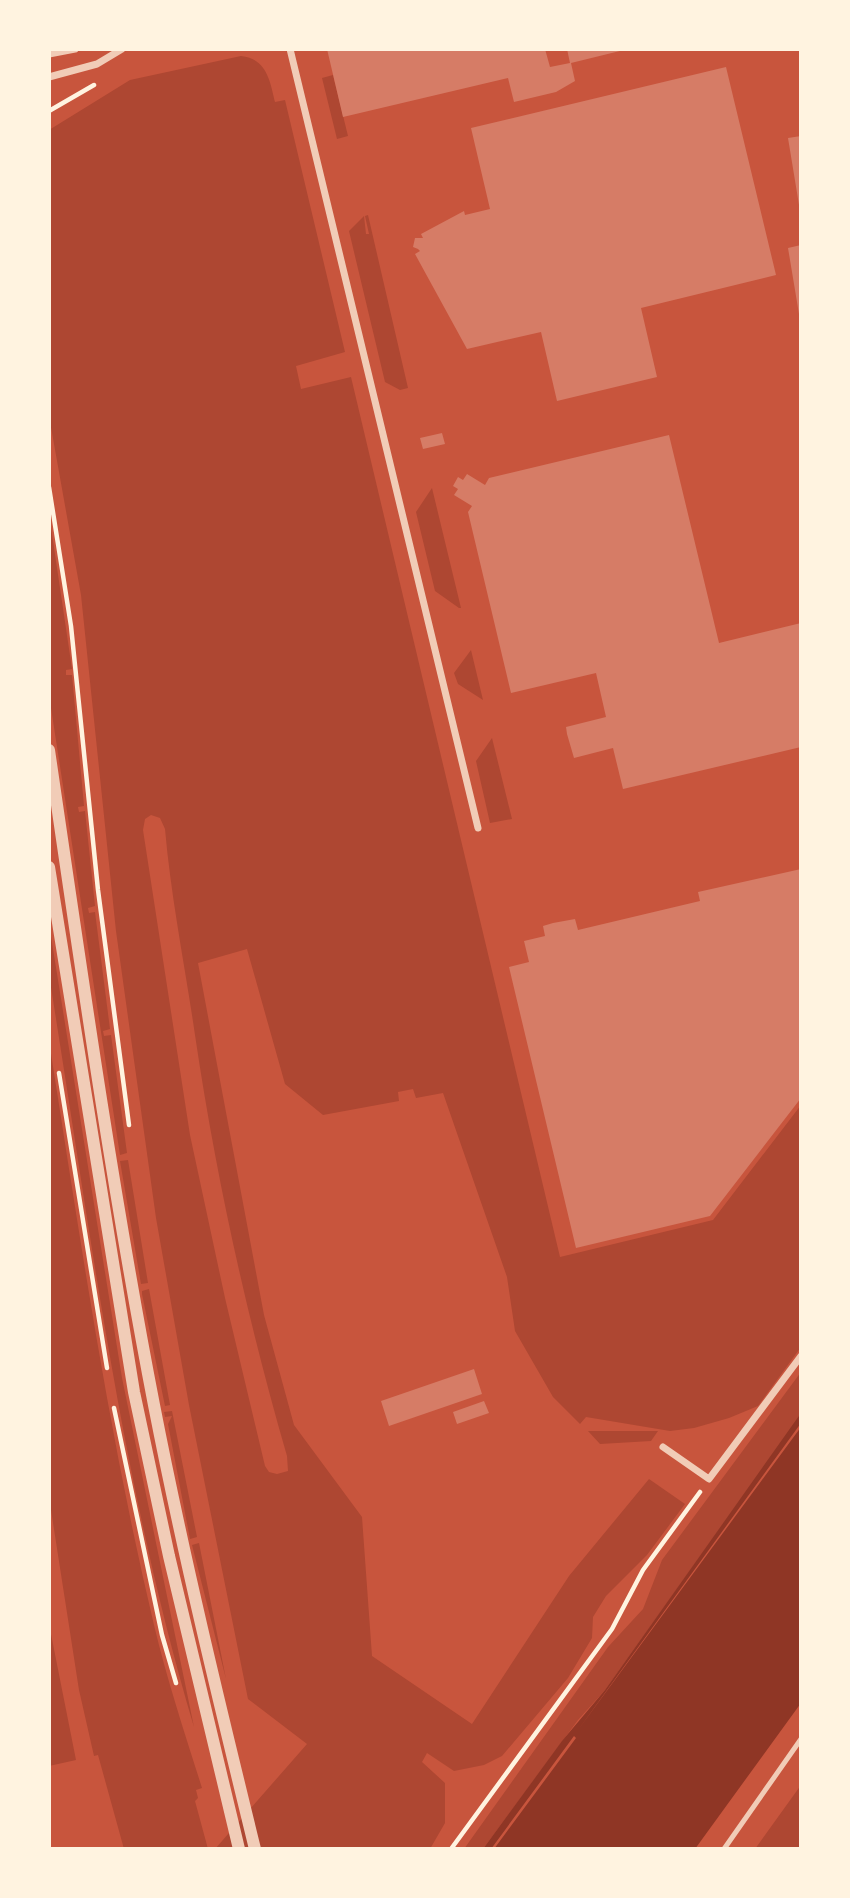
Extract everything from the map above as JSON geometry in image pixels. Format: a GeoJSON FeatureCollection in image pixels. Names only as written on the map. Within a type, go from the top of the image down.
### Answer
{"type":"FeatureCollection","features":[{"type":"Feature","properties":{"kind":"street"},"geometry":{"type":"LineString","coordinates":[[49,54],[75,49]]}},
{"type":"Feature","properties":{"kind":"street"},"geometry":{"type":"LineString","coordinates":[[49,77],[97,64],[122,49]]}},
{"type":"Feature","properties":{"kind":"street"},"geometry":{"type":"LineString","coordinates":[[290,49],[478,828]]}},
{"type":"Feature","properties":{"kind":"street"},"geometry":{"type":"LineString","coordinates":[[49,750],[135,1304],[190,1574],[255,1849]]}},
{"type":"Feature","properties":{"kind":"street"},"geometry":{"type":"LineString","coordinates":[[49,867],[134,1392],[239,1849]]}},
{"type":"Feature","properties":{"kind":"street"},"geometry":{"type":"LineString","coordinates":[[663,1447],[709,1479],[801,1356]]}},
{"type":"Feature","properties":{"kind":"lane"},"geometry":{"type":"LineString","coordinates":[[723,1849],[801,1739]]}},
{"type":"Feature","properties":{"kind":"path"},"geometry":{"type":"LineString","coordinates":[[49,487],[71,626],[98,890],[129,1126]]}},
{"type":"Feature","properties":{"kind":"path"},"geometry":{"type":"LineString","coordinates":[[451,1849],[612,1629],[643,1570],[709,1479]]}},
{"type":"Feature","properties":{"kind":"shaded area"},"geometry":{"type":"Polygon","coordinates":[[[241,56],[257,61],[262,66],[269,79],[275,102],[285,100],[345,352],[296,366],[301,389],[351,377],[560,1257],[713,1220],[801,1105],[801,1347],[758,1406],[729,1418],[694,1428],[670,1431],[586,1417],[580,1424],[553,1397],[515,1331],[507,1277],[443,1093],[416,1098],[413,1089],[398,1092],[399,1101],[323,1115],[285,1084],[247,949],[198,963],[264,1315],[294,1425],[362,1517],[372,1656],[472,1724],[569,1576],[649,1479],[685,1504],[647,1555],[606,1596],[593,1617],[592,1638],[568,1678],[502,1756],[484,1765],[454,1771],[427,1753],[422,1762],[445,1783],[445,1823],[430,1849],[215,1849],[307,1744],[248,1699],[189,1405],[156,1218],[116,931],[81,595],[49,416],[49,130],[130,80],[241,56]],[[151,815],[145,819],[143,830],[190,1135],[265,1466],[269,1472],[277,1474],[288,1471],[287,1456],[246,1300],[223,1194],[178,932],[165,829],[160,818],[151,815]]]}},
{"type":"Feature","properties":{"kind":"shaded area"},"geometry":{"type":"Polygon","coordinates":[[[333,75],[348,136],[337,139],[322,78],[333,75]]]}},
{"type":"Feature","properties":{"kind":"shaded area"},"geometry":{"type":"Polygon","coordinates":[[[368,215],[408,388],[400,390],[385,382],[349,231],[364,216],[366,234],[369,234],[365,216],[368,215]]]}},
{"type":"Feature","properties":{"kind":"shaded area"},"geometry":{"type":"Polygon","coordinates":[[[432,488],[461,608],[435,591],[416,512],[432,488]]]}},
{"type":"Feature","properties":{"kind":"shaded area"},"geometry":{"type":"Polygon","coordinates":[[[49,514],[72,669],[66,670],[66,675],[72,675],[84,806],[78,807],[79,812],[85,811],[95,906],[88,908],[89,913],[95,912],[110,1029],[103,1031],[104,1036],[111,1035],[127,1153],[120,1155],[49,695],[49,514]]]}},
{"type":"Feature","properties":{"kind":"shaded area"},"geometry":{"type":"Polygon","coordinates":[[[471,650],[483,700],[458,684],[454,673],[471,650]]]}},
{"type":"Feature","properties":{"kind":"shaded area"},"geometry":{"type":"Polygon","coordinates":[[[492,738],[512,819],[490,823],[476,761],[492,738]]]}},
{"type":"Feature","properties":{"kind":"shaded area"},"geometry":{"type":"Polygon","coordinates":[[[49,924],[122,1378],[194,1727],[146,1542],[110,1354],[49,975],[49,924]]]}},
{"type":"Feature","properties":{"kind":"shaded area"},"geometry":{"type":"Polygon","coordinates":[[[49,1041],[96,1334],[123,1480],[159,1646],[202,1788],[196,1790],[198,1798],[195,1801],[208,1849],[124,1849],[98,1755],[94,1756],[79,1690],[49,1497],[49,1041]]]}},
{"type":"Feature","properties":{"kind":"shaded area"},"geometry":{"type":"Polygon","coordinates":[[[128,1160],[148,1283],[141,1284],[120,1161],[128,1160]]]}},
{"type":"Feature","properties":{"kind":"shaded area"},"geometry":{"type":"Polygon","coordinates":[[[149,1289],[170,1405],[165,1406],[142,1294],[142,1291],[149,1289]]]}},
{"type":"Feature","properties":{"kind":"shaded area"},"geometry":{"type":"Polygon","coordinates":[[[801,1372],[801,1413],[790,1430],[605,1690],[578,1720],[483,1849],[464,1849],[608,1647],[643,1609],[662,1560],[801,1372]]]}},
{"type":"Feature","properties":{"kind":"shaded area"},"geometry":{"type":"Polygon","coordinates":[[[172,1411],[197,1537],[190,1539],[168,1424],[172,1416],[165,1417],[164,1412],[172,1411]]]}},
{"type":"Feature","properties":{"kind":"shaded area"},"geometry":{"type":"Polygon","coordinates":[[[801,1413],[801,1423],[578,1730],[801,1427],[801,1703],[695,1849],[494,1849],[576,1738],[574,1736],[491,1849],[483,1849],[562,1741],[605,1690],[801,1413]]]}},
{"type":"Feature","properties":{"kind":"shaded area"},"geometry":{"type":"Polygon","coordinates":[[[588,1431],[658,1431],[651,1441],[600,1444],[588,1431]]]}},
{"type":"Feature","properties":{"kind":"shaded area"},"geometry":{"type":"Polygon","coordinates":[[[199,1543],[226,1679],[192,1545],[199,1543]]]}},
{"type":"Feature","properties":{"kind":"shaded area"},"geometry":{"type":"Polygon","coordinates":[[[49,1624],[76,1760],[49,1766],[49,1624]]]}},
{"type":"Feature","properties":{"kind":"shaded area"},"geometry":{"type":"Polygon","coordinates":[[[801,1785],[801,1847],[755,1849],[801,1785]]]}},
{"type":"Feature","properties":{"kind":"building"},"geometry":{"type":"Polygon","coordinates":[[[327,49],[545,49],[550,67],[570,63],[567,49],[624,50],[571,63],[575,81],[556,92],[514,102],[508,78],[343,117],[327,49]]]}},
{"type":"Feature","properties":{"kind":"building"},"geometry":{"type":"Polygon","coordinates":[[[726,67],[776,275],[641,308],[657,377],[557,401],[541,332],[467,349],[415,254],[420,251],[413,247],[415,238],[423,238],[421,234],[464,211],[465,215],[490,209],[471,128],[726,67]]]}},
{"type":"Feature","properties":{"kind":"building"},"geometry":{"type":"Polygon","coordinates":[[[801,136],[801,211],[800,211],[788,138],[801,136]]]}},
{"type":"Feature","properties":{"kind":"building"},"geometry":{"type":"Polygon","coordinates":[[[801,245],[801,320],[800,320],[788,248],[801,245]]]}},
{"type":"Feature","properties":{"kind":"building"},"geometry":{"type":"Polygon","coordinates":[[[442,433],[445,444],[423,449],[420,438],[442,433]]]}},
{"type":"Feature","properties":{"kind":"building"},"geometry":{"type":"Polygon","coordinates":[[[669,435],[719,643],[801,623],[801,747],[623,789],[613,748],[574,758],[567,734],[566,727],[606,717],[596,673],[511,693],[468,512],[472,506],[454,495],[458,489],[453,486],[458,477],[463,480],[467,474],[485,485],[489,478],[669,435]]]}},
{"type":"Feature","properties":{"kind":"building"},"geometry":{"type":"Polygon","coordinates":[[[801,869],[801,1098],[710,1216],[576,1248],[509,967],[529,962],[524,941],[545,936],[543,926],[553,923],[575,919],[578,930],[700,901],[698,892],[801,869]]]}},
{"type":"Feature","properties":{"kind":"building"},"geometry":{"type":"Polygon","coordinates":[[[474,1369],[482,1394],[389,1426],[381,1401],[474,1369]]]}},
{"type":"Feature","properties":{"kind":"building"},"geometry":{"type":"Polygon","coordinates":[[[484,1401],[489,1413],[457,1424],[453,1412],[484,1401]]]}}]}
